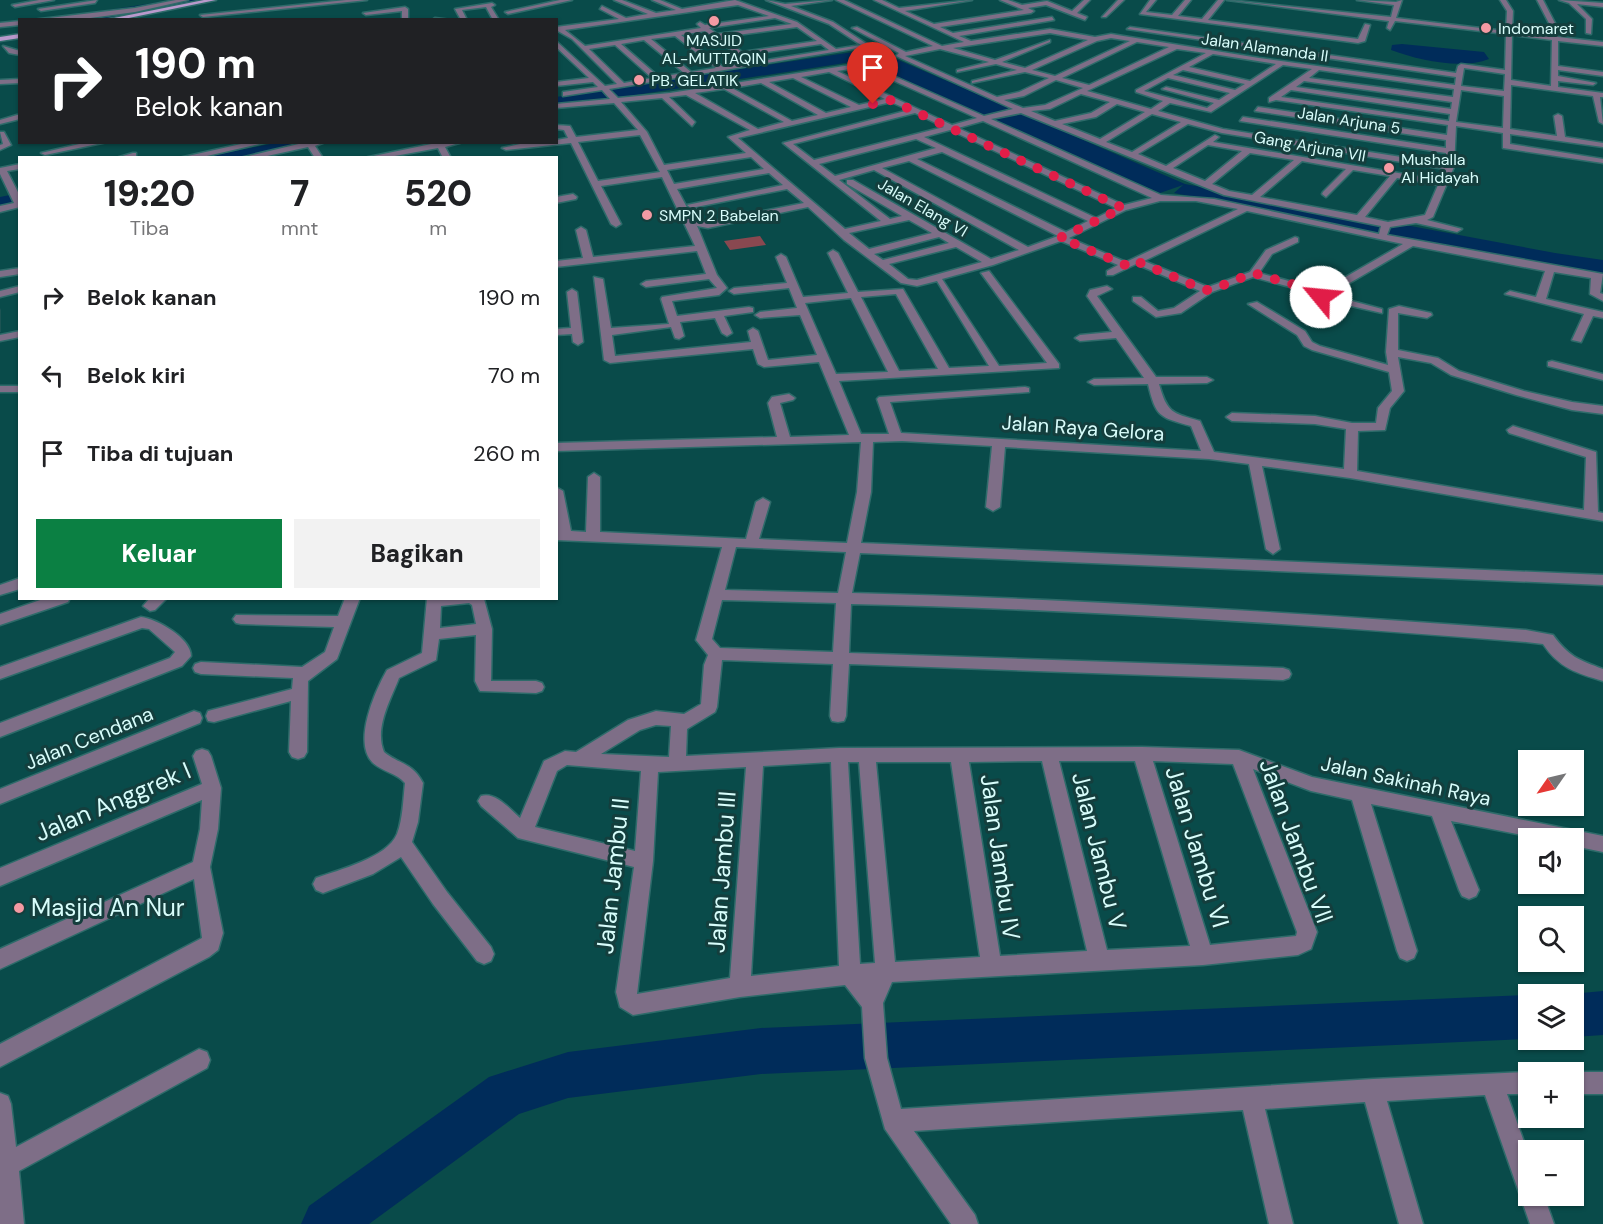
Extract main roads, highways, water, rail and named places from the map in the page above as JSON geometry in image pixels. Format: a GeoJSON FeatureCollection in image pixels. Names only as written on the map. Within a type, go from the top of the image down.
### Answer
{"type":"FeatureCollection","features":[{"type":"Feature","properties":{"kind":"main road"},"geometry":{"type":"LineString","coordinates":[[106,16],[212,0]]}},
{"type":"Feature","properties":{"kind":"main road"},"geometry":{"type":"LineString","coordinates":[[0,39],[18,36]]}},
{"type":"Feature","properties":{"kind":"water"},"geometry":{"type":"Polygon","coordinates":[[[1392,45],[1484,52],[1489,59],[1453,64],[1426,60],[1391,50],[1392,45]]]}},
{"type":"Feature","properties":{"kind":"water"},"geometry":{"type":"Polygon","coordinates":[[[873,49],[1185,184],[1603,260],[1603,276],[1174,193],[1183,185],[1160,193],[858,61],[558,107],[558,97],[873,49]]]}},
{"type":"Feature","properties":{"kind":"water"},"geometry":{"type":"Polygon","coordinates":[[[270,144],[319,144],[252,156],[211,156],[270,144]]]}},
{"type":"Feature","properties":{"kind":"waterway"},"geometry":{"type":"LineString","coordinates":[[88,18],[192,0]]}},
{"type":"Feature","properties":{"kind":"waterway"},"geometry":{"type":"LineString","coordinates":[[0,203],[18,198]]}},
{"type":"Feature","properties":{"kind":"waterway"},"geometry":{"type":"LineString","coordinates":[[1584,1014],[1603,1013]]}},
{"type":"Feature","properties":{"kind":"waterway"},"geometry":{"type":"LineString","coordinates":[[327,1224],[506,1094],[568,1075],[761,1051],[1518,1017]]}},
{"type":"Feature","properties":{"kind":"place","name":"MASJID AL-MUTTAQIN"},"geometry":{"type":"Point","coordinates":[714,21]}},
{"type":"Feature","properties":{"kind":"place","name":"Indomaret"},"geometry":{"type":"Point","coordinates":[1486,28]}},
{"type":"Feature","properties":{"kind":"place","name":"PB. GELATIK"},"geometry":{"type":"Point","coordinates":[639,80]}},
{"type":"Feature","properties":{"kind":"place","name":"Mushalla Al Hidayah"},"geometry":{"type":"Point","coordinates":[1389,168]}},
{"type":"Feature","properties":{"kind":"place","name":"SMPN 2 Babelan"},"geometry":{"type":"Point","coordinates":[647,215]}},
{"type":"Feature","properties":{"kind":"place","name":"Masjid An Nur"},"geometry":{"type":"Point","coordinates":[19,908]}}]}
